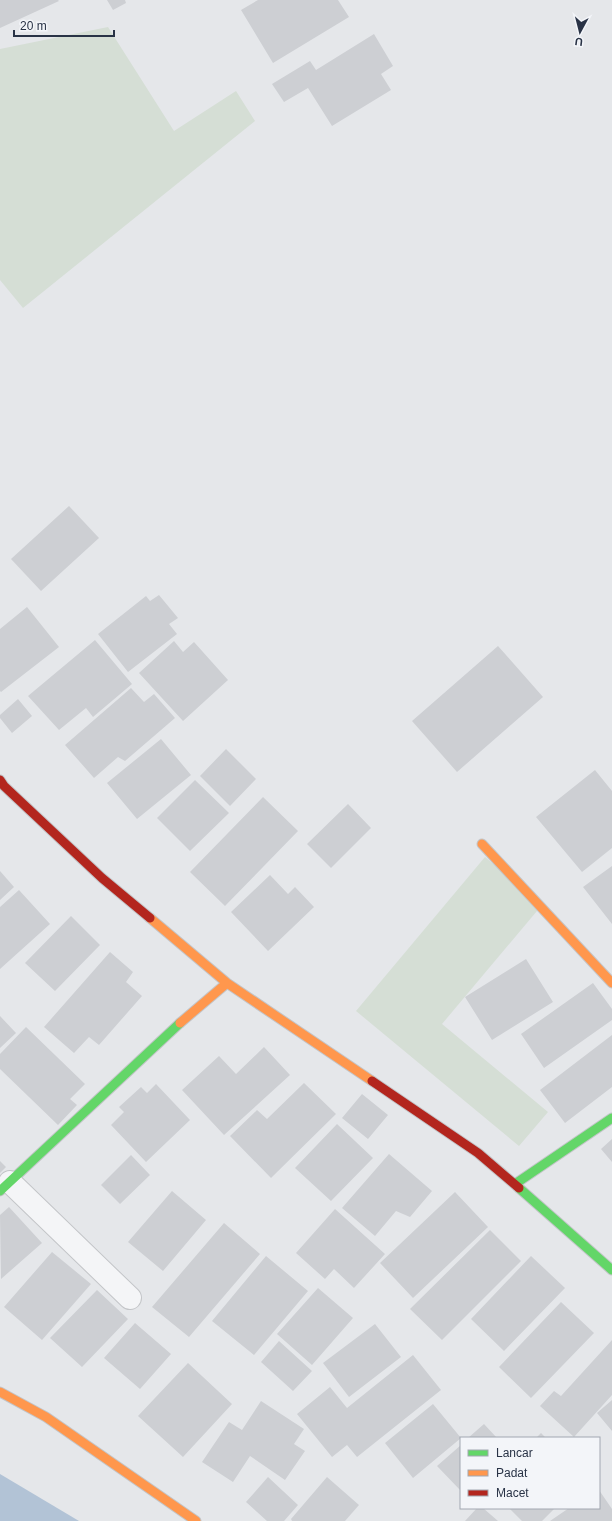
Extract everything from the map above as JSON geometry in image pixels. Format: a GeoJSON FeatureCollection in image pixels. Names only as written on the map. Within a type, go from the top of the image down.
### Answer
{"type":"FeatureCollection","features":[{"type":"Feature","properties":{"kind":"main road"},"geometry":{"type":"LineString","coordinates":[[0,780],[4,786],[102,878],[227,983],[478,1153],[612,1270]]}},
{"type":"Feature","properties":{"kind":"main road"},"geometry":{"type":"LineString","coordinates":[[482,844],[612,983]]}},
{"type":"Feature","properties":{"kind":"main road"},"geometry":{"type":"LineString","coordinates":[[5,1187],[176,1026],[227,983]]}},
{"type":"Feature","properties":{"kind":"main road"},"geometry":{"type":"LineString","coordinates":[[515,1184],[612,1118]]}},
{"type":"Feature","properties":{"kind":"main road"},"geometry":{"type":"LineString","coordinates":[[0,1392],[46,1417],[196,1521]]}},
{"type":"Feature","properties":{"kind":"street"},"geometry":{"type":"LineString","coordinates":[[5,1187],[130,1298]]}},
{"type":"Feature","properties":{"kind":"shaded area"},"geometry":{"type":"Polygon","coordinates":[[[108,27],[174,131],[236,91],[255,121],[23,308],[0,280],[0,49],[108,27]]]}},
{"type":"Feature","properties":{"kind":"shaded area"},"geometry":{"type":"Polygon","coordinates":[[[485,857],[542,905],[442,1024],[548,1112],[519,1146],[356,1011],[485,857]]]}},
{"type":"Feature","properties":{"kind":"water"},"geometry":{"type":"Polygon","coordinates":[[[0,1474],[79,1521],[0,1521],[0,1474]]]}},
{"type":"Feature","properties":{"kind":"building"},"geometry":{"type":"Polygon","coordinates":[[[0,0],[58,0],[59,1],[0,28],[0,0]]]}},
{"type":"Feature","properties":{"kind":"building"},"geometry":{"type":"Polygon","coordinates":[[[107,0],[125,0],[126,3],[113,10],[107,0]]]}},
{"type":"Feature","properties":{"kind":"building"},"geometry":{"type":"Polygon","coordinates":[[[258,0],[338,0],[349,17],[273,63],[241,10],[258,0]]]}},
{"type":"Feature","properties":{"kind":"building"},"geometry":{"type":"Polygon","coordinates":[[[374,34],[393,66],[381,74],[391,90],[332,126],[308,88],[284,102],[272,84],[310,61],[316,70],[374,34]]]}},
{"type":"Feature","properties":{"kind":"building"},"geometry":{"type":"Polygon","coordinates":[[[69,506],[99,538],[41,591],[11,559],[69,506]]]}},
{"type":"Feature","properties":{"kind":"building"},"geometry":{"type":"Polygon","coordinates":[[[159,595],[178,618],[169,624],[177,634],[128,672],[98,634],[146,596],[150,601],[159,595]]]}},
{"type":"Feature","properties":{"kind":"building"},"geometry":{"type":"Polygon","coordinates":[[[27,607],[59,647],[1,692],[0,629],[27,607]]]}},
{"type":"Feature","properties":{"kind":"building"},"geometry":{"type":"Polygon","coordinates":[[[95,640],[132,684],[93,717],[86,708],[59,730],[28,696],[95,640]]]}},
{"type":"Feature","properties":{"kind":"building"},"geometry":{"type":"Polygon","coordinates":[[[174,641],[183,652],[194,642],[228,680],[183,721],[139,673],[174,641]]]}},
{"type":"Feature","properties":{"kind":"building"},"geometry":{"type":"Polygon","coordinates":[[[498,646],[543,697],[457,772],[412,721],[498,646]]]}},
{"type":"Feature","properties":{"kind":"building"},"geometry":{"type":"Polygon","coordinates":[[[131,688],[144,702],[154,694],[175,718],[125,761],[118,757],[94,778],[65,745],[131,688]]]}},
{"type":"Feature","properties":{"kind":"building"},"geometry":{"type":"Polygon","coordinates":[[[18,699],[32,716],[12,733],[0,718],[0,715],[18,699]]]}},
{"type":"Feature","properties":{"kind":"building"},"geometry":{"type":"Polygon","coordinates":[[[161,739],[191,775],[137,819],[107,783],[161,739]]]}},
{"type":"Feature","properties":{"kind":"building"},"geometry":{"type":"Polygon","coordinates":[[[226,749],[256,779],[230,806],[200,776],[226,749]]]}},
{"type":"Feature","properties":{"kind":"building"},"geometry":{"type":"Polygon","coordinates":[[[595,770],[612,791],[612,848],[582,872],[536,817],[595,770]]]}},
{"type":"Feature","properties":{"kind":"building"},"geometry":{"type":"Polygon","coordinates":[[[195,780],[229,813],[190,851],[157,818],[195,780]]]}},
{"type":"Feature","properties":{"kind":"building"},"geometry":{"type":"Polygon","coordinates":[[[263,797],[298,831],[225,906],[190,872],[263,797]]]}},
{"type":"Feature","properties":{"kind":"building"},"geometry":{"type":"Polygon","coordinates":[[[348,804],[371,828],[331,868],[307,844],[348,804]]]}},
{"type":"Feature","properties":{"kind":"building"},"geometry":{"type":"Polygon","coordinates":[[[612,866],[612,924],[583,887],[612,866]]]}},
{"type":"Feature","properties":{"kind":"building"},"geometry":{"type":"Polygon","coordinates":[[[0,871],[14,887],[0,900],[0,871]]]}},
{"type":"Feature","properties":{"kind":"building"},"geometry":{"type":"Polygon","coordinates":[[[270,875],[288,894],[295,887],[314,907],[268,951],[231,912],[270,875]]]}},
{"type":"Feature","properties":{"kind":"building"},"geometry":{"type":"Polygon","coordinates":[[[19,890],[50,924],[0,969],[0,907],[19,890]]]}},
{"type":"Feature","properties":{"kind":"building"},"geometry":{"type":"Polygon","coordinates":[[[71,916],[100,945],[55,991],[25,963],[71,916]]]}},
{"type":"Feature","properties":{"kind":"building"},"geometry":{"type":"Polygon","coordinates":[[[110,952],[133,972],[126,982],[142,996],[99,1045],[89,1037],[74,1053],[44,1027],[110,952]]]}},
{"type":"Feature","properties":{"kind":"building"},"geometry":{"type":"Polygon","coordinates":[[[526,959],[553,1002],[492,1040],[465,997],[526,959]]]}},
{"type":"Feature","properties":{"kind":"building"},"geometry":{"type":"Polygon","coordinates":[[[593,983],[612,1009],[612,1020],[544,1068],[521,1034],[593,983]]]}},
{"type":"Feature","properties":{"kind":"building"},"geometry":{"type":"Polygon","coordinates":[[[0,1016],[16,1033],[0,1048],[0,1016]]]}},
{"type":"Feature","properties":{"kind":"building"},"geometry":{"type":"Polygon","coordinates":[[[26,1027],[85,1084],[70,1099],[77,1105],[58,1125],[0,1069],[0,1054],[26,1027]]]}},
{"type":"Feature","properties":{"kind":"building"},"geometry":{"type":"Polygon","coordinates":[[[612,1035],[612,1087],[565,1123],[540,1090],[612,1035]]]}},
{"type":"Feature","properties":{"kind":"building"},"geometry":{"type":"Polygon","coordinates":[[[264,1047],[290,1075],[224,1135],[182,1090],[219,1056],[236,1074],[264,1047]]]}},
{"type":"Feature","properties":{"kind":"building"},"geometry":{"type":"Polygon","coordinates":[[[304,1083],[336,1114],[271,1178],[230,1136],[257,1110],[267,1119],[304,1083]]]}},
{"type":"Feature","properties":{"kind":"building"},"geometry":{"type":"Polygon","coordinates":[[[156,1084],[190,1120],[146,1162],[111,1125],[124,1112],[119,1107],[141,1087],[147,1093],[156,1084]]]}},
{"type":"Feature","properties":{"kind":"building"},"geometry":{"type":"Polygon","coordinates":[[[362,1094],[388,1115],[368,1139],[342,1118],[362,1094]]]}},
{"type":"Feature","properties":{"kind":"building"},"geometry":{"type":"Polygon","coordinates":[[[337,1124],[373,1158],[331,1201],[295,1168],[337,1124]]]}},
{"type":"Feature","properties":{"kind":"building"},"geometry":{"type":"Polygon","coordinates":[[[612,1139],[612,1162],[601,1149],[612,1139]]]}},
{"type":"Feature","properties":{"kind":"building"},"geometry":{"type":"Polygon","coordinates":[[[389,1154],[432,1191],[410,1217],[396,1211],[375,1236],[342,1208],[389,1154]]]}},
{"type":"Feature","properties":{"kind":"building"},"geometry":{"type":"Polygon","coordinates":[[[131,1155],[150,1175],[120,1204],[101,1185],[131,1155]]]}},
{"type":"Feature","properties":{"kind":"building"},"geometry":{"type":"Polygon","coordinates":[[[0,1161],[6,1167],[0,1173],[0,1161]]]}},
{"type":"Feature","properties":{"kind":"building"},"geometry":{"type":"Polygon","coordinates":[[[172,1191],[206,1220],[163,1271],[128,1242],[172,1191]]]}},
{"type":"Feature","properties":{"kind":"building"},"geometry":{"type":"Polygon","coordinates":[[[455,1192],[488,1227],[413,1298],[380,1263],[455,1192]]]}},
{"type":"Feature","properties":{"kind":"building"},"geometry":{"type":"Polygon","coordinates":[[[9,1207],[42,1243],[1,1279],[0,1215],[9,1207]]]}},
{"type":"Feature","properties":{"kind":"building"},"geometry":{"type":"Polygon","coordinates":[[[335,1209],[385,1254],[354,1288],[334,1269],[325,1279],[296,1253],[335,1209]]]}},
{"type":"Feature","properties":{"kind":"building"},"geometry":{"type":"Polygon","coordinates":[[[224,1223],[260,1254],[189,1337],[152,1307],[224,1223]]]}},
{"type":"Feature","properties":{"kind":"building"},"geometry":{"type":"Polygon","coordinates":[[[490,1230],[521,1261],[442,1340],[410,1309],[490,1230]]]}},
{"type":"Feature","properties":{"kind":"building"},"geometry":{"type":"Polygon","coordinates":[[[52,1252],[91,1284],[42,1340],[4,1307],[52,1252]]]}},
{"type":"Feature","properties":{"kind":"building"},"geometry":{"type":"Polygon","coordinates":[[[266,1256],[308,1291],[254,1355],[212,1321],[266,1256]]]}},
{"type":"Feature","properties":{"kind":"building"},"geometry":{"type":"Polygon","coordinates":[[[531,1256],[565,1288],[504,1351],[471,1319],[531,1256]]]}},
{"type":"Feature","properties":{"kind":"building"},"geometry":{"type":"Polygon","coordinates":[[[318,1288],[353,1318],[312,1365],[277,1334],[318,1288]]]}},
{"type":"Feature","properties":{"kind":"building"},"geometry":{"type":"Polygon","coordinates":[[[97,1290],[128,1319],[82,1367],[50,1338],[97,1290]]]}},
{"type":"Feature","properties":{"kind":"building"},"geometry":{"type":"Polygon","coordinates":[[[561,1302],[594,1333],[531,1398],[499,1367],[561,1302]]]}},
{"type":"Feature","properties":{"kind":"building"},"geometry":{"type":"Polygon","coordinates":[[[135,1323],[171,1354],[140,1389],[104,1358],[135,1323]]]}},
{"type":"Feature","properties":{"kind":"building"},"geometry":{"type":"Polygon","coordinates":[[[375,1324],[401,1357],[349,1397],[323,1363],[375,1324]]]}},
{"type":"Feature","properties":{"kind":"building"},"geometry":{"type":"Polygon","coordinates":[[[612,1340],[612,1395],[574,1437],[540,1406],[554,1391],[561,1396],[612,1340]]]}},
{"type":"Feature","properties":{"kind":"building"},"geometry":{"type":"Polygon","coordinates":[[[279,1341],[312,1371],[293,1391],[261,1362],[279,1341]]]}},
{"type":"Feature","properties":{"kind":"building"},"geometry":{"type":"Polygon","coordinates":[[[413,1355],[441,1390],[357,1457],[347,1445],[332,1457],[297,1414],[330,1387],[347,1408],[413,1355]]]}},
{"type":"Feature","properties":{"kind":"building"},"geometry":{"type":"Polygon","coordinates":[[[188,1363],[232,1404],[183,1457],[138,1416],[188,1363]]]}},
{"type":"Feature","properties":{"kind":"building"},"geometry":{"type":"Polygon","coordinates":[[[612,1400],[612,1431],[597,1413],[612,1400]]]}},
{"type":"Feature","properties":{"kind":"building"},"geometry":{"type":"Polygon","coordinates":[[[261,1401],[304,1429],[294,1444],[305,1451],[285,1480],[250,1456],[233,1482],[202,1462],[229,1422],[242,1430],[261,1401]]]}},
{"type":"Feature","properties":{"kind":"building"},"geometry":{"type":"Polygon","coordinates":[[[433,1404],[460,1437],[460,1439],[413,1478],[385,1443],[433,1404]]]}},
{"type":"Feature","properties":{"kind":"building"},"geometry":{"type":"Polygon","coordinates":[[[484,1424],[496,1437],[469,1437],[484,1424]]]}},
{"type":"Feature","properties":{"kind":"building"},"geometry":{"type":"Polygon","coordinates":[[[541,1433],[545,1437],[537,1437],[541,1433]]]}},
{"type":"Feature","properties":{"kind":"building"},"geometry":{"type":"Polygon","coordinates":[[[460,1446],[460,1490],[437,1466],[460,1446]]]}},
{"type":"Feature","properties":{"kind":"building"},"geometry":{"type":"Polygon","coordinates":[[[268,1477],[298,1505],[284,1521],[267,1521],[246,1502],[268,1477]]]}},
{"type":"Feature","properties":{"kind":"building"},"geometry":{"type":"Polygon","coordinates":[[[327,1477],[359,1505],[345,1521],[292,1521],[291,1519],[327,1477]]]}},
{"type":"Feature","properties":{"kind":"building"},"geometry":{"type":"Polygon","coordinates":[[[600,1491],[612,1509],[612,1521],[550,1521],[568,1509],[600,1509],[600,1491]]]}},
{"type":"Feature","properties":{"kind":"building"},"geometry":{"type":"Polygon","coordinates":[[[476,1509],[484,1509],[498,1521],[465,1521],[476,1509]]]}},
{"type":"Feature","properties":{"kind":"building"},"geometry":{"type":"Polygon","coordinates":[[[510,1509],[554,1509],[542,1521],[522,1521],[510,1509]]]}},
{"type":"Feature","properties":{"kind":"traffic: fast"},"geometry":{"type":"LineString","coordinates":[[0,1191],[180,1023]]}},
{"type":"Feature","properties":{"kind":"traffic: fast"},"geometry":{"type":"LineString","coordinates":[[515,1184],[612,1118]]}},
{"type":"Feature","properties":{"kind":"traffic: fast"},"geometry":{"type":"LineString","coordinates":[[519,1188],[612,1270]]}},
{"type":"Feature","properties":{"kind":"traffic: slow"},"geometry":{"type":"LineString","coordinates":[[482,844],[612,983]]}},
{"type":"Feature","properties":{"kind":"traffic: slow"},"geometry":{"type":"LineString","coordinates":[[150,918],[227,983],[372,1081]]}},
{"type":"Feature","properties":{"kind":"traffic: slow"},"geometry":{"type":"LineString","coordinates":[[180,1023],[227,983]]}},
{"type":"Feature","properties":{"kind":"traffic: slow"},"geometry":{"type":"LineString","coordinates":[[0,1392],[46,1417],[196,1521]]}},
{"type":"Feature","properties":{"kind":"traffic: jam"},"geometry":{"type":"LineString","coordinates":[[0,780],[4,786],[102,878],[150,918]]}},
{"type":"Feature","properties":{"kind":"traffic: jam"},"geometry":{"type":"LineString","coordinates":[[372,1081],[478,1153],[519,1188]]}}]}
